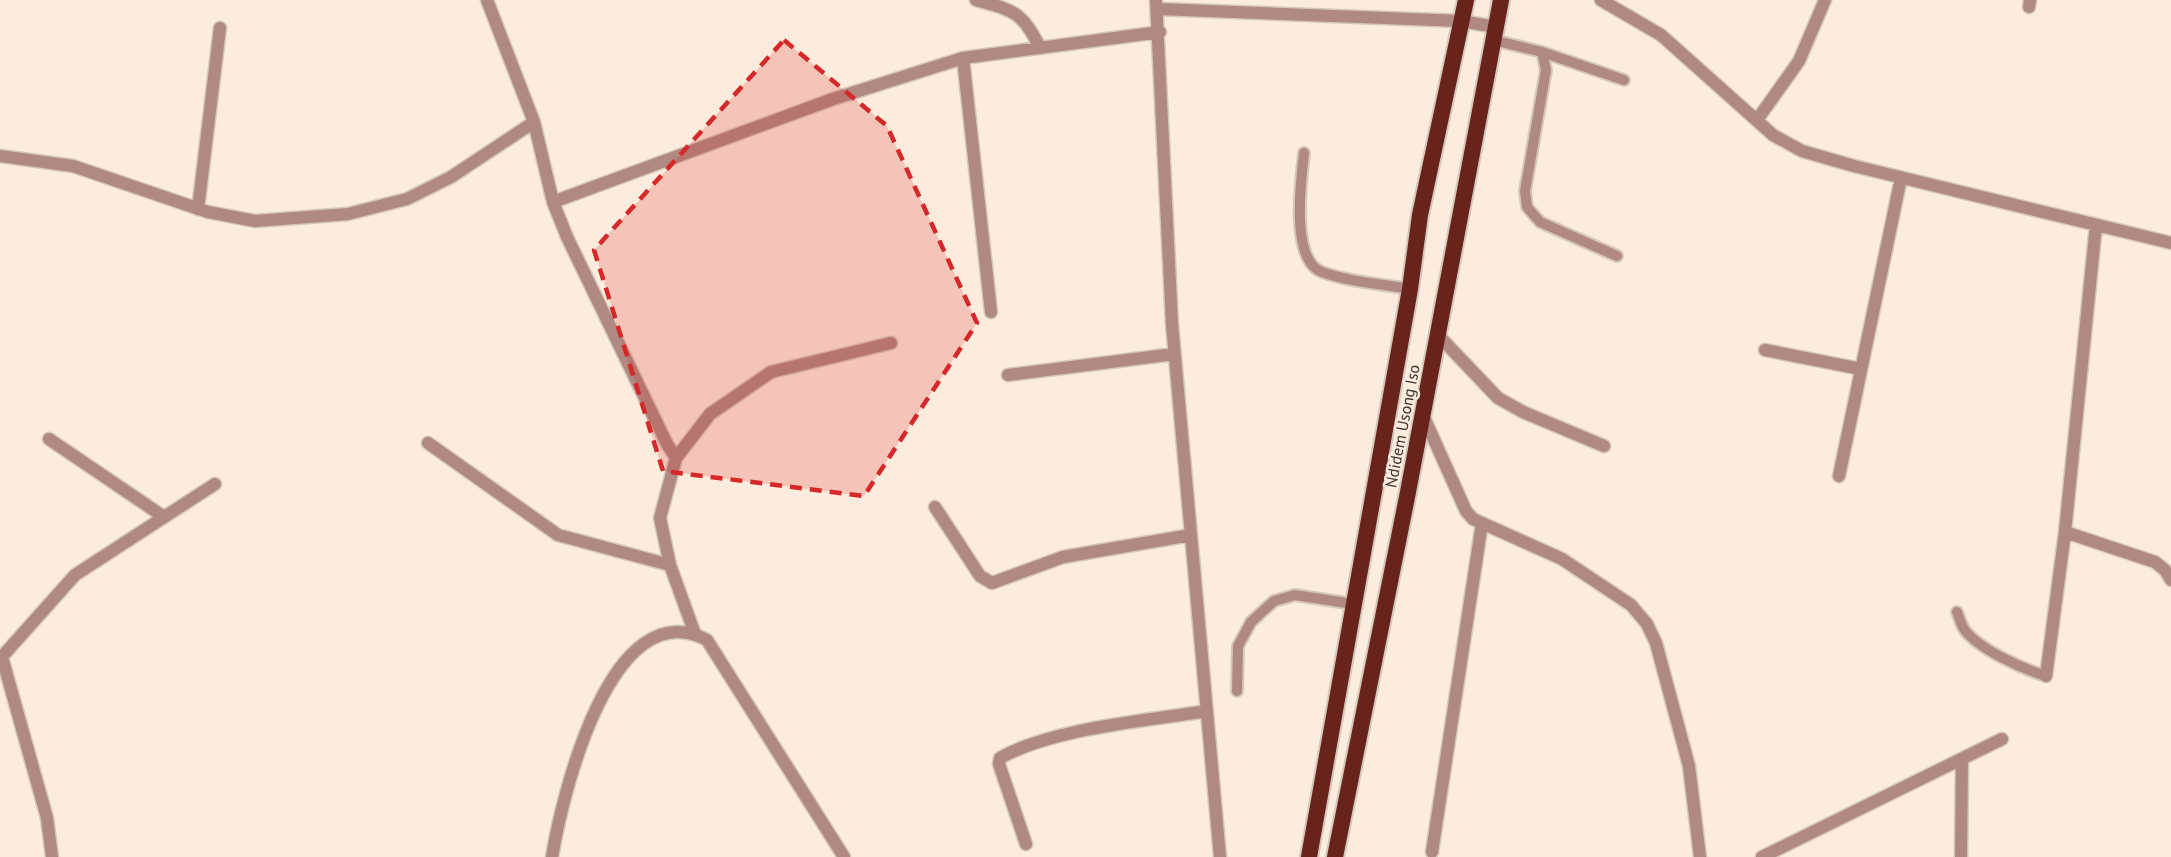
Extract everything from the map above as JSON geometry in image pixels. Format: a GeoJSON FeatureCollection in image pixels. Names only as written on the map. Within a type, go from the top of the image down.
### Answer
{"type":"FeatureCollection","features":[{"type":"Feature","properties":{"kind":"highway","name":"Ndidem Usong Iso"},"geometry":{"type":"LineString","coordinates":[[1309,857],[1410,289],[1420,215],[1466,0]]}},
{"type":"Feature","properties":{"kind":"highway","name":"Ndidem Usong Iso"},"geometry":{"type":"LineString","coordinates":[[1335,857],[1501,0]]}},
{"type":"Feature","properties":{"kind":"street"},"geometry":{"type":"LineString","coordinates":[[487,0],[534,122],[553,202],[642,393],[676,458]]}},
{"type":"Feature","properties":{"kind":"street"},"geometry":{"type":"LineString","coordinates":[[976,0],[1010,9],[1020,15],[1040,48]]}},
{"type":"Feature","properties":{"kind":"street"},"geometry":{"type":"LineString","coordinates":[[1601,0],[1661,35],[1773,135],[1802,151],[1901,178],[2171,243]]}},
{"type":"Feature","properties":{"kind":"street"},"geometry":{"type":"LineString","coordinates":[[1757,120],[1799,61],[1825,0]]}},
{"type":"Feature","properties":{"kind":"street"},"geometry":{"type":"LineString","coordinates":[[1220,857],[1174,354],[1158,5],[1461,21],[1495,34]]}},
{"type":"Feature","properties":{"kind":"street"},"geometry":{"type":"LineString","coordinates":[[198,209],[220,28]]}},
{"type":"Feature","properties":{"kind":"street"},"geometry":{"type":"LineString","coordinates":[[553,202],[833,99],[963,58],[1160,32]]}},
{"type":"Feature","properties":{"kind":"street"},"geometry":{"type":"LineString","coordinates":[[963,58],[991,312]]}},
{"type":"Feature","properties":{"kind":"street"},"geometry":{"type":"LineString","coordinates":[[0,156],[73,166],[198,209],[255,221],[348,214],[397,202],[451,177],[534,122]]}},
{"type":"Feature","properties":{"kind":"street"},"geometry":{"type":"LineString","coordinates":[[1839,476],[1901,178]]}},
{"type":"Feature","properties":{"kind":"street"},"geometry":{"type":"LineString","coordinates":[[2046,676],[2065,532],[2096,225]]}},
{"type":"Feature","properties":{"kind":"street"},"geometry":{"type":"LineString","coordinates":[[1437,334],[1498,398],[1523,412],[1604,446]]}},
{"type":"Feature","properties":{"kind":"street"},"geometry":{"type":"LineString","coordinates":[[695,634],[670,565],[660,518],[676,458],[710,414],[771,372],[891,343]]}},
{"type":"Feature","properties":{"kind":"street"},"geometry":{"type":"LineString","coordinates":[[1765,350],[1861,369]]}},
{"type":"Feature","properties":{"kind":"street"},"geometry":{"type":"LineString","coordinates":[[1008,375],[1174,354]]}},
{"type":"Feature","properties":{"kind":"street"},"geometry":{"type":"LineString","coordinates":[[1422,413],[1452,474],[1466,511],[1473,519],[1562,559],[1630,605],[1647,624],[1656,643],[1689,766],[1700,857]]}},
{"type":"Feature","properties":{"kind":"street"},"geometry":{"type":"LineString","coordinates":[[49,440],[164,517]]}},
{"type":"Feature","properties":{"kind":"street"},"geometry":{"type":"LineString","coordinates":[[428,443],[558,535],[670,565]]}},
{"type":"Feature","properties":{"kind":"street"},"geometry":{"type":"LineString","coordinates":[[52,857],[48,818],[1,658],[75,575],[215,484]]}},
{"type":"Feature","properties":{"kind":"street"},"geometry":{"type":"LineString","coordinates":[[935,507],[980,576],[992,583],[1063,557],[1191,535]]}},
{"type":"Feature","properties":{"kind":"street"},"geometry":{"type":"LineString","coordinates":[[1432,852],[1482,523]]}},
{"type":"Feature","properties":{"kind":"street"},"geometry":{"type":"LineString","coordinates":[[2065,532],[2155,562],[2165,570],[2171,580]]}},
{"type":"Feature","properties":{"kind":"street"},"geometry":{"type":"LineString","coordinates":[[552,857],[557,826],[572,774],[597,706],[614,675],[629,655],[652,639],[672,633],[695,634],[707,640],[844,857]]}},
{"type":"Feature","properties":{"kind":"street"},"geometry":{"type":"LineString","coordinates":[[1026,844],[999,764],[1000,758],[1011,751],[1078,731],[1207,711]]}},
{"type":"Feature","properties":{"kind":"street"},"geometry":{"type":"LineString","coordinates":[[1762,857],[2002,739]]}},
{"type":"Feature","properties":{"kind":"street"},"geometry":{"type":"LineString","coordinates":[[1961,857],[1962,759]]}},
{"type":"Feature","properties":{"kind":"lane"},"geometry":{"type":"LineString","coordinates":[[1495,34],[1624,80]]}},
{"type":"Feature","properties":{"kind":"lane"},"geometry":{"type":"LineString","coordinates":[[1542,52],[1546,70],[1524,191],[1527,207],[1540,222],[1617,256]]}},
{"type":"Feature","properties":{"kind":"lane"},"geometry":{"type":"LineString","coordinates":[[1304,153],[1298,217],[1309,261],[1320,272],[1410,289]]}},
{"type":"Feature","properties":{"kind":"lane"},"geometry":{"type":"LineString","coordinates":[[1237,691],[1239,646],[1251,622],[1274,601],[1295,595],[1353,604]]}},
{"type":"Feature","properties":{"kind":"lane"},"geometry":{"type":"LineString","coordinates":[[1957,612],[1965,630],[1983,645],[2025,670],[2046,676]]}},
{"type":"Feature","properties":{"kind":"highlighted area"},"geometry":{"type":"Polygon","coordinates":[[[784,40],[887,126],[977,323],[864,496],[663,471],[594,250],[784,40]]]}}]}
